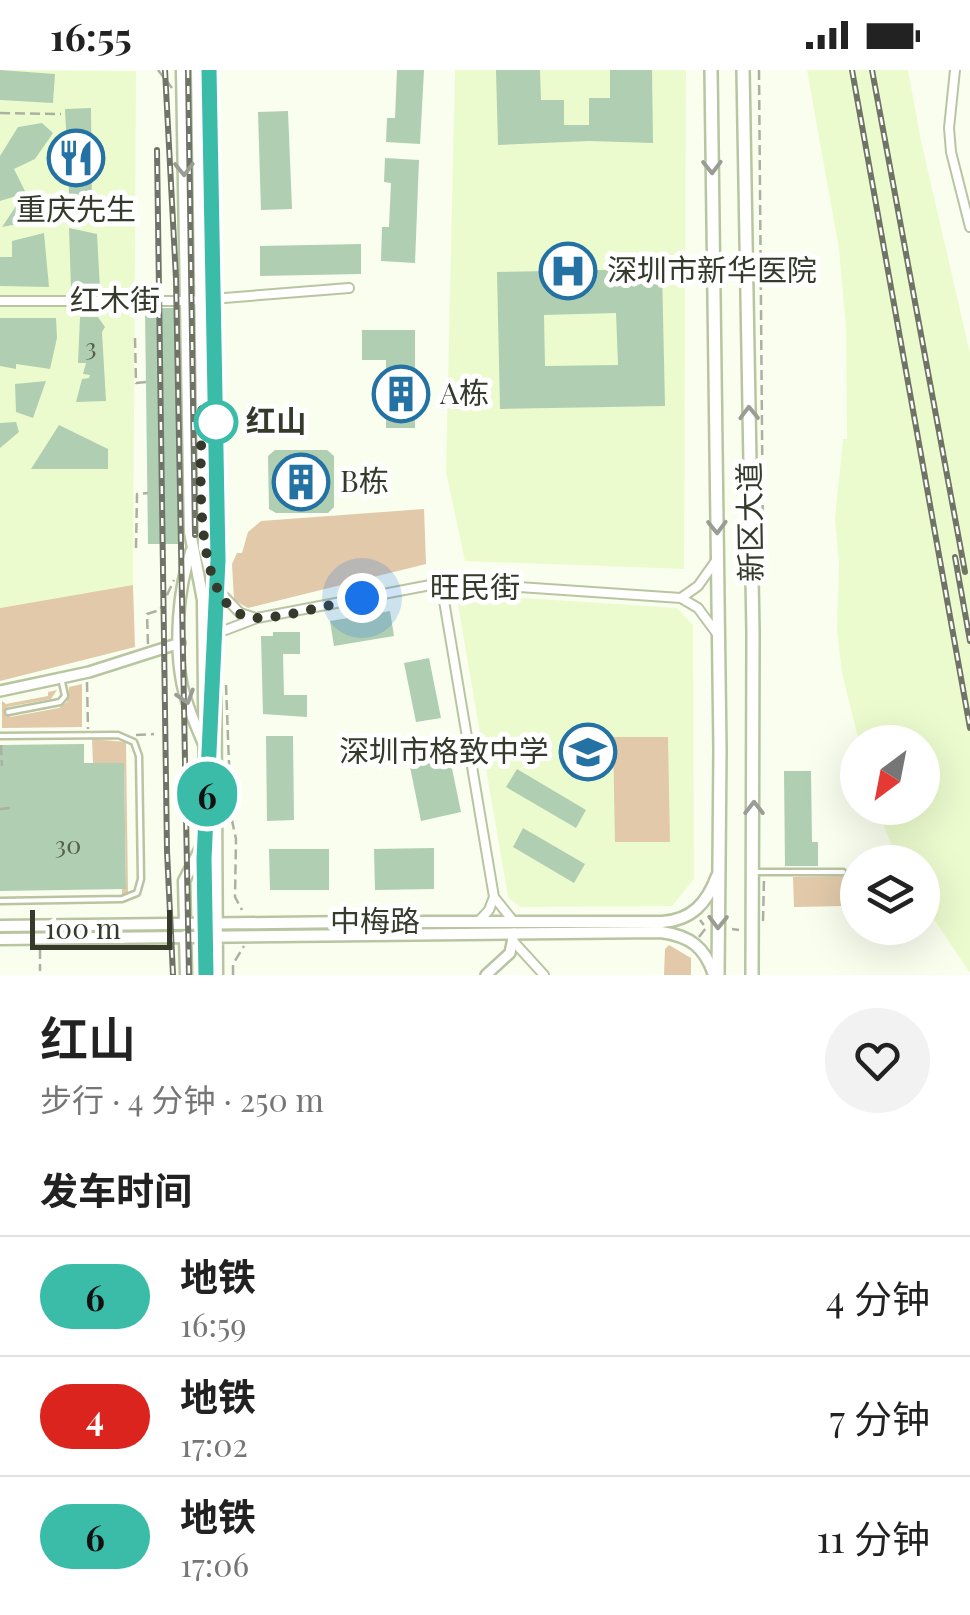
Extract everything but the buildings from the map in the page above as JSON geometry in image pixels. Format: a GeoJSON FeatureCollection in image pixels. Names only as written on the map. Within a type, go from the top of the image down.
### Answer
{"type":"FeatureCollection","features":[{"type":"Feature","properties":{"kind":"main road"},"geometry":{"type":"LineString","coordinates":[[181,70],[191,551],[203,600],[205,839],[218,975]]}},
{"type":"Feature","properties":{"kind":"main road","name":"新区大道"},"geometry":{"type":"LineString","coordinates":[[711,70],[718,635],[716,975]]}},
{"type":"Feature","properties":{"kind":"main road","name":"新区大道"},"geometry":{"type":"LineString","coordinates":[[743,70],[754,669],[752,975]]}},
{"type":"Feature","properties":{"kind":"main road"},"geometry":{"type":"LineString","coordinates":[[198,74],[204,548],[214,586],[215,634],[207,975]]}},
{"type":"Feature","properties":{"kind":"main road"},"geometry":{"type":"LineString","coordinates":[[186,975],[184,882],[205,839]]}},
{"type":"Feature","properties":{"kind":"main road","name":"中梅路"},"geometry":{"type":"LineString","coordinates":[[211,930],[479,922],[514,932],[679,920],[704,902],[719,866]]}},
{"type":"Feature","properties":{"kind":"main road","name":"中梅路"},"geometry":{"type":"LineString","coordinates":[[0,926],[670,934],[701,948],[716,975]]}},
{"type":"Feature","properties":{"kind":"main road","name":"中梅路"},"geometry":{"type":"LineString","coordinates":[[0,938],[185,930]]}},
{"type":"Feature","properties":{"kind":"street"},"geometry":{"type":"LineString","coordinates":[[955,70],[949,128],[951,152],[970,226]]}},
{"type":"Feature","properties":{"kind":"street","name":"红木街"},"geometry":{"type":"LineString","coordinates":[[0,301],[186,301],[350,288]]}},
{"type":"Feature","properties":{"kind":"street"},"geometry":{"type":"LineString","coordinates":[[191,551],[182,582],[181,680],[204,748]]}},
{"type":"Feature","properties":{"kind":"street"},"geometry":{"type":"LineString","coordinates":[[717,558],[706,578],[680,598],[698,608],[718,635]]}},
{"type":"Feature","properties":{"kind":"street"},"geometry":{"type":"LineString","coordinates":[[440,583],[494,897],[544,975]]}},
{"type":"Feature","properties":{"kind":"street","name":"旺民街"},"geometry":{"type":"LineString","coordinates":[[215,634],[258,618],[440,583],[680,598]]}},
{"type":"Feature","properties":{"kind":"street"},"geometry":{"type":"LineString","coordinates":[[214,586],[240,613],[258,618]]}},
{"type":"Feature","properties":{"kind":"street"},"geometry":{"type":"LineString","coordinates":[[0,691],[138,658],[180,642]]}},
{"type":"Feature","properties":{"kind":"street"},"geometry":{"type":"LineString","coordinates":[[479,922],[494,897]]}},
{"type":"Feature","properties":{"kind":"street"},"geometry":{"type":"LineString","coordinates":[[486,975],[510,953],[514,932]]}},
{"type":"Feature","properties":{"kind":"lane"},"geometry":{"type":"LineString","coordinates":[[8,712],[60,702],[65,694],[62,678]]}},
{"type":"Feature","properties":{"kind":"lane"},"geometry":{"type":"LineString","coordinates":[[0,736],[130,738],[140,756],[141,883],[132,896],[112,900],[0,901]]}},
{"type":"Feature","properties":{"kind":"lane"},"geometry":{"type":"LineString","coordinates":[[754,872],[840,872]]}},
{"type":"Feature","properties":{"kind":"lane"},"geometry":{"type":"LineString","coordinates":[[112,889],[112,900]]}},
{"type":"Feature","properties":{"kind":"path"},"geometry":{"type":"LineString","coordinates":[[760,70],[763,546]]}},
{"type":"Feature","properties":{"kind":"path"},"geometry":{"type":"LineString","coordinates":[[0,113],[61,114]]}},
{"type":"Feature","properties":{"kind":"path"},"geometry":{"type":"LineString","coordinates":[[220,311],[225,593]]}},
{"type":"Feature","properties":{"kind":"path"},"geometry":{"type":"LineString","coordinates":[[135,338],[136,383],[146,382]]}},
{"type":"Feature","properties":{"kind":"path"},"geometry":{"type":"LineString","coordinates":[[136,548],[137,494],[148,493]]}},
{"type":"Feature","properties":{"kind":"path"},"geometry":{"type":"LineString","coordinates":[[180,520],[180,558]]}},
{"type":"Feature","properties":{"kind":"path"},"geometry":{"type":"LineString","coordinates":[[148,649],[147,614],[160,610],[176,577]]}},
{"type":"Feature","properties":{"kind":"path"},"geometry":{"type":"LineString","coordinates":[[226,672],[231,816],[236,839],[235,898],[242,910]]}},
{"type":"Feature","properties":{"kind":"path"},"geometry":{"type":"LineString","coordinates":[[88,680],[88,735]]}},
{"type":"Feature","properties":{"kind":"path"},"geometry":{"type":"LineString","coordinates":[[130,738],[154,734]]}},
{"type":"Feature","properties":{"kind":"path"},"geometry":{"type":"LineString","coordinates":[[2,745],[2,766]]}},
{"type":"Feature","properties":{"kind":"path"},"geometry":{"type":"LineString","coordinates":[[0,809],[10,808]]}},
{"type":"Feature","properties":{"kind":"path"},"geometry":{"type":"LineString","coordinates":[[697,916],[706,928],[698,938]]}},
{"type":"Feature","properties":{"kind":"path"},"geometry":{"type":"LineString","coordinates":[[732,929],[738,930]]}},
{"type":"Feature","properties":{"kind":"path"},"geometry":{"type":"LineString","coordinates":[[232,975],[233,964],[244,946]]}},
{"type":"Feature","properties":{"kind":"path"},"geometry":{"type":"LineString","coordinates":[[40,950],[40,971]]}},
{"type":"Feature","properties":{"kind":"shaded area"},"geometry":{"type":"Polygon","coordinates":[[[0,70],[136,71],[133,585],[0,608],[0,70]]]}},
{"type":"Feature","properties":{"kind":"shaded area","name":"深圳市新华医院"},"geometry":{"type":"Polygon","coordinates":[[[455,70],[686,70],[684,569],[465,561],[446,472],[455,70]]]}},
{"type":"Feature","properties":{"kind":"shaded area"},"geometry":{"type":"Polygon","coordinates":[[[807,70],[908,70],[970,353],[970,973],[940,928],[940,845],[891,845],[884,825],[940,825],[940,725],[855,725],[842,673],[837,629],[839,564],[835,518],[843,439],[847,439],[846,327],[839,249],[807,70]]]}},
{"type":"Feature","properties":{"kind":"shaded area"},"geometry":{"type":"Polygon","coordinates":[[[424,509],[426,564],[248,608],[234,600],[232,564],[237,553],[242,553],[248,532],[261,521],[424,509]]]}},
{"type":"Feature","properties":{"kind":"shaded area"},"geometry":{"type":"Polygon","coordinates":[[[133,585],[135,647],[0,681],[0,608],[133,585]]]}},
{"type":"Feature","properties":{"kind":"shaded area","name":"深圳市格致中学"},"geometry":{"type":"Polygon","coordinates":[[[463,594],[677,608],[693,625],[694,879],[672,906],[520,907],[508,897],[457,599],[463,594]]]}},
{"type":"Feature","properties":{"kind":"shaded area"},"geometry":{"type":"Polygon","coordinates":[[[82,684],[82,727],[2,728],[2,701],[6,704],[48,696],[48,692],[57,690],[51,699],[7,707],[10,717],[59,708],[67,702],[69,687],[82,684]]]}},
{"type":"Feature","properties":{"kind":"shaded area"},"geometry":{"type":"Polygon","coordinates":[[[613,737],[668,737],[670,842],[615,842],[613,737]]]}},
{"type":"Feature","properties":{"kind":"shaded area"},"geometry":{"type":"Polygon","coordinates":[[[92,739],[126,742],[128,892],[126,896],[122,896],[122,889],[126,888],[124,764],[93,763],[92,739]]]}},
{"type":"Feature","properties":{"kind":"shaded area"},"geometry":{"type":"Polygon","coordinates":[[[840,876],[840,906],[794,907],[793,877],[840,876]]]}},
{"type":"Feature","properties":{"kind":"shaded area"},"geometry":{"type":"Polygon","coordinates":[[[669,945],[691,958],[691,975],[664,975],[665,949],[669,945]]]}},
{"type":"Feature","properties":{"kind":"railway"},"geometry":{"type":"LineString","coordinates":[[165,70],[176,279],[189,975]]}},
{"type":"Feature","properties":{"kind":"railway"},"geometry":{"type":"LineString","coordinates":[[188,70],[195,535]]}},
{"type":"Feature","properties":{"kind":"railway"},"geometry":{"type":"LineString","coordinates":[[206,975],[204,859],[218,560],[209,70]]}},
{"type":"Feature","properties":{"kind":"railway"},"geometry":{"type":"LineString","coordinates":[[852,70],[970,728]]}},
{"type":"Feature","properties":{"kind":"railway"},"geometry":{"type":"LineString","coordinates":[[872,70],[965,572]]}},
{"type":"Feature","properties":{"kind":"railway"},"geometry":{"type":"LineString","coordinates":[[157,150],[167,851],[173,975]]}},
{"type":"Feature","properties":{"kind":"railway"},"geometry":{"type":"LineString","coordinates":[[955,557],[970,641]]}},
{"type":"Feature","properties":{"kind":"metro line","name":"6"},"geometry":{"type":"LineString","coordinates":[[206,975],[204,859],[218,560],[209,70]]}},
{"type":"Feature","properties":{"kind":"place","name":"重庆先生"},"geometry":{"type":"Point","coordinates":[76,158]}},
{"type":"Feature","properties":{"kind":"place","name":"深圳市新华医院"},"geometry":{"type":"Point","coordinates":[568,271]}},
{"type":"Feature","properties":{"kind":"place","name":"A栋"},"geometry":{"type":"Point","coordinates":[401,394]}},
{"type":"Feature","properties":{"kind":"place","name":"红山"},"geometry":{"type":"Point","coordinates":[216,422]}},
{"type":"Feature","properties":{"kind":"place","name":"B栋"},"geometry":{"type":"Point","coordinates":[301,482]}},
{"type":"Feature","properties":{"kind":"place","name":"深圳市格致中学"},"geometry":{"type":"Point","coordinates":[588,752]}},
{"type":"Feature","properties":{"kind":"route"},"geometry":{"type":"LineString","coordinates":[[216,422],[202,410],[204,548],[218,591],[240,613],[258,618],[362,598]]}}]}
